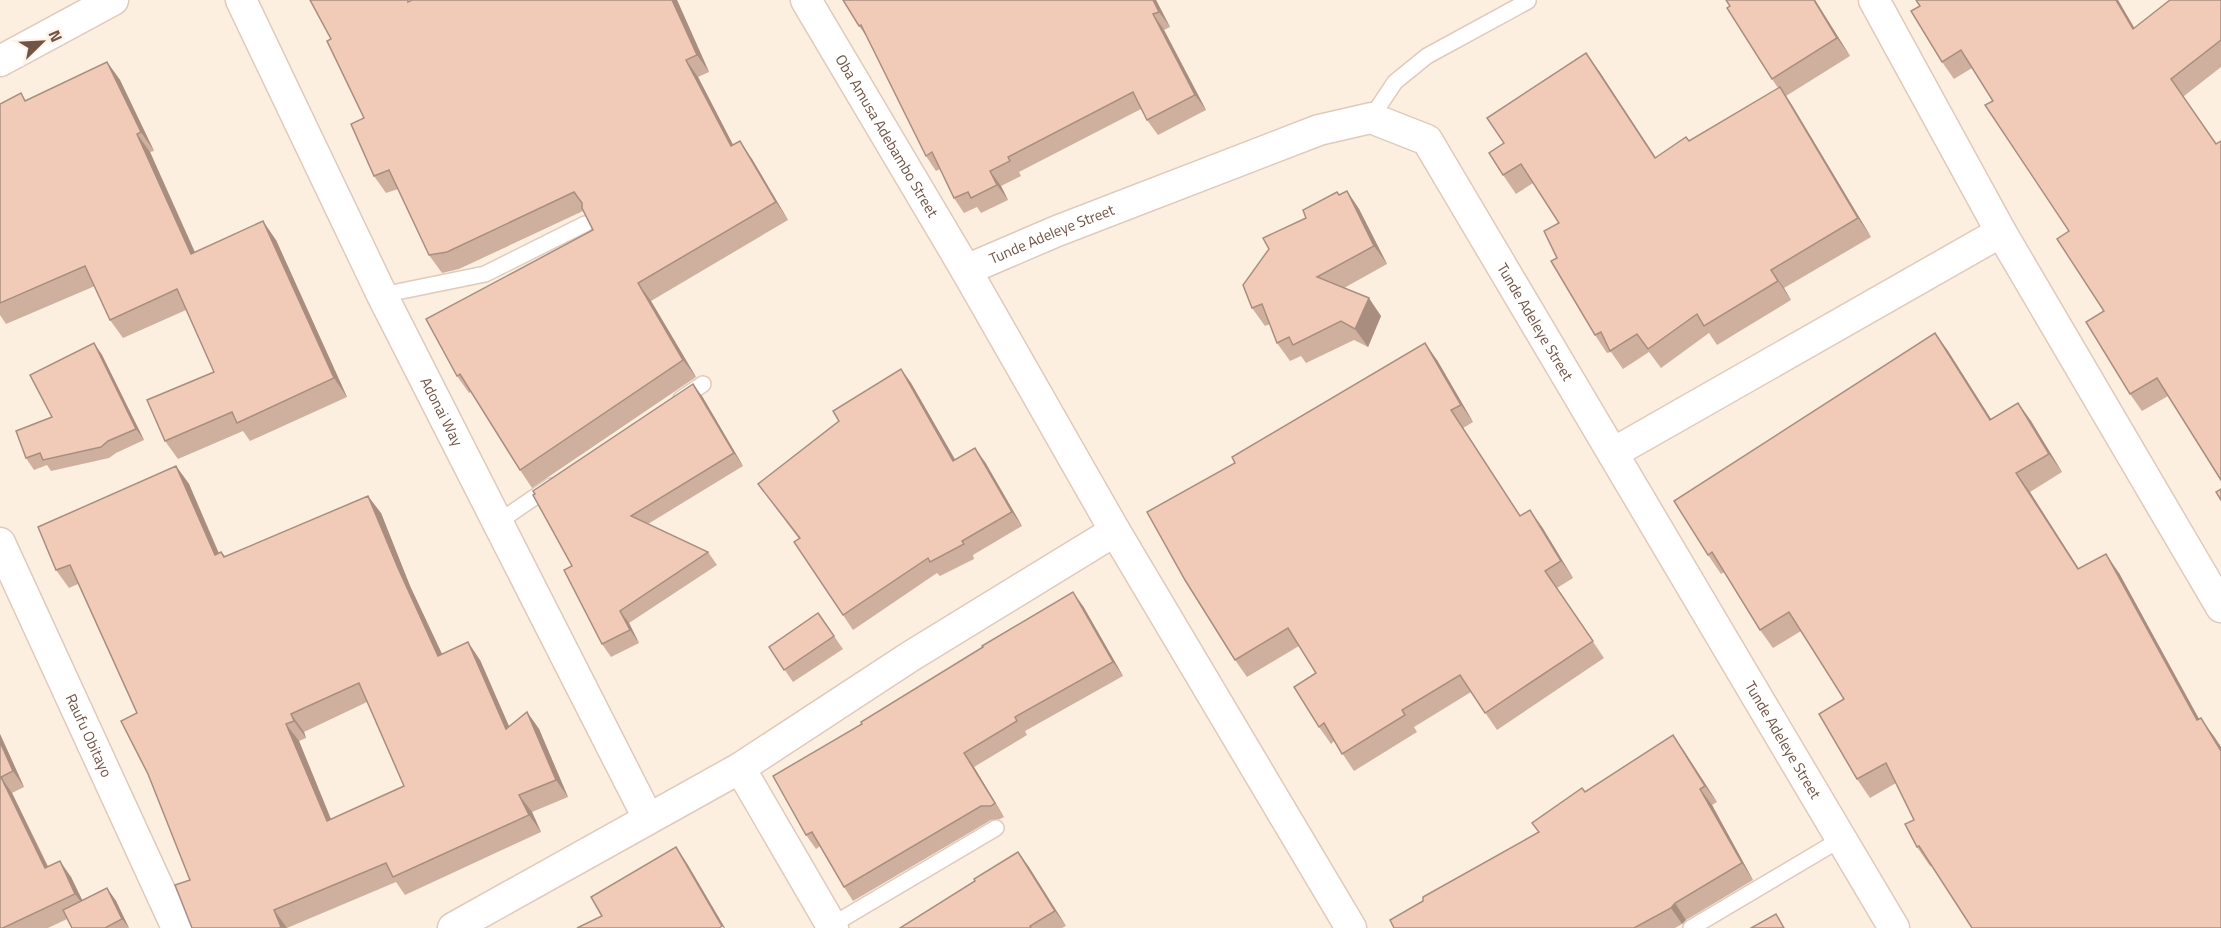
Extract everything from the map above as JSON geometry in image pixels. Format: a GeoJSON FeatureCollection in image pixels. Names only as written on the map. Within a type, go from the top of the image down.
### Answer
{"type":"FeatureCollection","features":[{"type":"Feature","properties":{"kind":"street"},"geometry":{"type":"LineString","coordinates":[[0,61],[113,0]]}},
{"type":"Feature","properties":{"kind":"street","name":"Adonai Way"},"geometry":{"type":"LineString","coordinates":[[241,0],[382,295],[648,818]]}},
{"type":"Feature","properties":{"kind":"street","name":"Oba Amusa Adebambo Street"},"geometry":{"type":"LineString","coordinates":[[806,0],[966,270],[1116,531],[1352,928]]}},
{"type":"Feature","properties":{"kind":"street"},"geometry":{"type":"LineString","coordinates":[[1874,0],[2001,232],[2221,607]]}},
{"type":"Feature","properties":{"kind":"street","name":"Tunde Adeleye Street"},"geometry":{"type":"LineString","coordinates":[[966,270],[1057,231],[1319,130],[1371,118],[1427,140],[1894,928]]}},
{"type":"Feature","properties":{"kind":"street"},"geometry":{"type":"LineString","coordinates":[[1613,453],[2001,232]]}},
{"type":"Feature","properties":{"kind":"street"},"geometry":{"type":"LineString","coordinates":[[453,928],[740,768],[911,656],[1116,531]]}},
{"type":"Feature","properties":{"kind":"street","name":"Raufu Obitayo"},"geometry":{"type":"LineString","coordinates":[[0,543],[177,928]]}},
{"type":"Feature","properties":{"kind":"street"},"geometry":{"type":"LineString","coordinates":[[740,768],[833,927]]}},
{"type":"Feature","properties":{"kind":"lane"},"geometry":{"type":"LineString","coordinates":[[1371,118],[1395,82],[1427,57],[1528,1]]}},
{"type":"Feature","properties":{"kind":"lane"},"geometry":{"type":"LineString","coordinates":[[382,295],[485,274],[585,224]]}},
{"type":"Feature","properties":{"kind":"lane"},"geometry":{"type":"LineString","coordinates":[[664,411],[703,384]]}},
{"type":"Feature","properties":{"kind":"lane"},"geometry":{"type":"LineString","coordinates":[[497,523],[566,476]]}},
{"type":"Feature","properties":{"kind":"lane"},"geometry":{"type":"LineString","coordinates":[[833,927],[996,828]]}},
{"type":"Feature","properties":{"kind":"lane"},"geometry":{"type":"LineString","coordinates":[[1691,928],[1841,839]]}},
{"type":"Feature","properties":{"kind":"building"},"geometry":{"type":"Polygon","coordinates":[[[310,0],[408,0],[408,2],[412,0],[672,0],[697,55],[686,60],[731,146],[740,141],[776,202],[638,283],[683,360],[520,470],[460,374],[457,376],[426,319],[593,230],[582,208],[582,203],[574,192],[447,252],[429,255],[389,170],[374,176],[351,124],[364,118],[327,41],[331,39],[310,0]]]}},
{"type":"Feature","properties":{"kind":"building"},"geometry":{"type":"Polygon","coordinates":[[[843,0],[1153,0],[1159,12],[1153,14],[1195,95],[1147,120],[1133,92],[1008,157],[1010,161],[990,171],[997,185],[971,198],[968,192],[954,198],[932,152],[926,156],[861,25],[859,26],[843,0]]]}},
{"type":"Feature","properties":{"kind":"building"},"geometry":{"type":"Polygon","coordinates":[[[1726,0],[1814,0],[1837,38],[1772,79],[1727,8],[1730,6],[1726,0]]]}},
{"type":"Feature","properties":{"kind":"building"},"geometry":{"type":"Polygon","coordinates":[[[1916,0],[2116,0],[2133,29],[2170,0],[2221,0],[2221,40],[2171,79],[2216,144],[2221,141],[2221,480],[2157,378],[2130,394],[2086,322],[2104,311],[2057,239],[2069,231],[1985,105],[1993,101],[1961,50],[1942,62],[1911,11],[1920,6],[1916,0]]]}},
{"type":"Feature","properties":{"kind":"building"},"geometry":{"type":"Polygon","coordinates":[[[1586,53],[1655,158],[1686,137],[1689,141],[1780,87],[1858,218],[1771,270],[1778,281],[1704,326],[1697,314],[1648,349],[1637,334],[1610,351],[1601,332],[1595,335],[1551,261],[1557,258],[1544,231],[1559,223],[1521,164],[1503,175],[1489,153],[1504,143],[1487,118],[1586,53]]]}},
{"type":"Feature","properties":{"kind":"building"},"geometry":{"type":"Polygon","coordinates":[[[107,62],[141,132],[137,134],[191,254],[263,221],[334,378],[237,423],[232,412],[165,441],[147,400],[214,372],[177,289],[110,320],[85,266],[0,303],[0,104],[21,93],[25,101],[107,62]]]}},
{"type":"Feature","properties":{"kind":"building"},"geometry":{"type":"Polygon","coordinates":[[[1347,191],[1374,246],[1317,277],[1369,298],[1355,329],[1341,321],[1293,345],[1289,337],[1277,343],[1262,304],[1252,308],[1243,285],[1269,249],[1263,238],[1306,218],[1303,210],[1337,192],[1339,195],[1347,191]]]}},
{"type":"Feature","properties":{"kind":"building"},"geometry":{"type":"Polygon","coordinates":[[[1935,333],[1990,420],[2018,403],[2049,454],[2016,473],[2078,569],[2106,554],[2197,720],[2201,718],[2221,751],[2221,928],[1972,928],[1919,846],[1917,847],[1905,824],[1914,820],[1886,763],[1857,779],[1819,714],[1844,699],[1789,612],[1760,630],[1712,552],[1708,555],[1674,501],[1935,333]]]}},
{"type":"Feature","properties":{"kind":"building"},"geometry":{"type":"Polygon","coordinates":[[[94,343],[136,429],[108,441],[101,447],[43,460],[40,453],[26,458],[16,431],[52,417],[30,375],[94,343]]]}},
{"type":"Feature","properties":{"kind":"building"},"geometry":{"type":"Polygon","coordinates":[[[1425,343],[1461,405],[1451,410],[1520,516],[1530,510],[1561,561],[1545,571],[1593,641],[1485,713],[1460,675],[1402,710],[1405,715],[1342,754],[1324,723],[1319,727],[1294,687],[1316,673],[1288,628],[1235,660],[1185,580],[1147,512],[1235,463],[1232,457],[1425,343]]]}},
{"type":"Feature","properties":{"kind":"building"},"geometry":{"type":"Polygon","coordinates":[[[901,369],[953,461],[975,448],[1012,512],[962,541],[964,544],[930,562],[928,558],[843,615],[794,542],[800,538],[758,484],[839,421],[833,411],[901,369]]]}},
{"type":"Feature","properties":{"kind":"building"},"geometry":{"type":"Polygon","coordinates":[[[693,384],[734,453],[631,516],[708,552],[620,611],[630,630],[602,644],[564,570],[572,566],[533,495],[535,494],[533,491],[693,384]]]}},
{"type":"Feature","properties":{"kind":"building"},"geometry":{"type":"Polygon","coordinates":[[[176,466],[215,555],[221,552],[224,557],[368,496],[438,656],[468,642],[506,729],[527,712],[556,780],[519,795],[529,815],[393,877],[386,863],[274,910],[281,927],[279,928],[192,928],[175,885],[190,880],[148,774],[121,721],[137,713],[70,565],[56,570],[38,527],[176,466]],[[359,683],[291,714],[294,721],[286,724],[327,821],[404,786],[359,683]]]}},
{"type":"Feature","properties":{"kind":"building"},"geometry":{"type":"Polygon","coordinates":[[[2221,489],[2221,500],[2216,492],[2221,489]]]}},
{"type":"Feature","properties":{"kind":"building"},"geometry":{"type":"Polygon","coordinates":[[[1073,592],[1113,662],[1015,717],[1017,721],[964,753],[995,803],[991,806],[981,806],[844,887],[812,832],[806,835],[773,776],[862,724],[861,722],[982,646],[1073,592]]]}},
{"type":"Feature","properties":{"kind":"building"},"geometry":{"type":"Polygon","coordinates":[[[818,613],[834,636],[784,670],[769,647],[818,613]]]}},
{"type":"Feature","properties":{"kind":"building"},"geometry":{"type":"Polygon","coordinates":[[[1673,735],[1705,786],[1700,789],[1742,863],[1675,903],[1671,908],[1634,928],[1394,928],[1390,920],[1423,901],[1423,897],[1539,832],[1532,823],[1582,788],[1585,792],[1673,735]]]}},
{"type":"Feature","properties":{"kind":"building"},"geometry":{"type":"Polygon","coordinates":[[[0,742],[13,771],[1,777],[45,868],[60,861],[75,894],[3,928],[0,928],[0,742]]]}},
{"type":"Feature","properties":{"kind":"building"},"geometry":{"type":"Polygon","coordinates":[[[676,847],[722,926],[719,928],[577,928],[602,916],[591,897],[676,847]]]}},
{"type":"Feature","properties":{"kind":"building"},"geometry":{"type":"Polygon","coordinates":[[[1018,852],[1055,911],[1030,926],[1031,928],[900,928],[975,881],[974,879],[1018,852]]]}},
{"type":"Feature","properties":{"kind":"building"},"geometry":{"type":"Polygon","coordinates":[[[107,888],[122,919],[105,928],[72,928],[63,910],[107,888]]]}},
{"type":"Feature","properties":{"kind":"building"},"geometry":{"type":"Polygon","coordinates":[[[1776,914],[1784,928],[1751,928],[1776,914]]]}}]}
